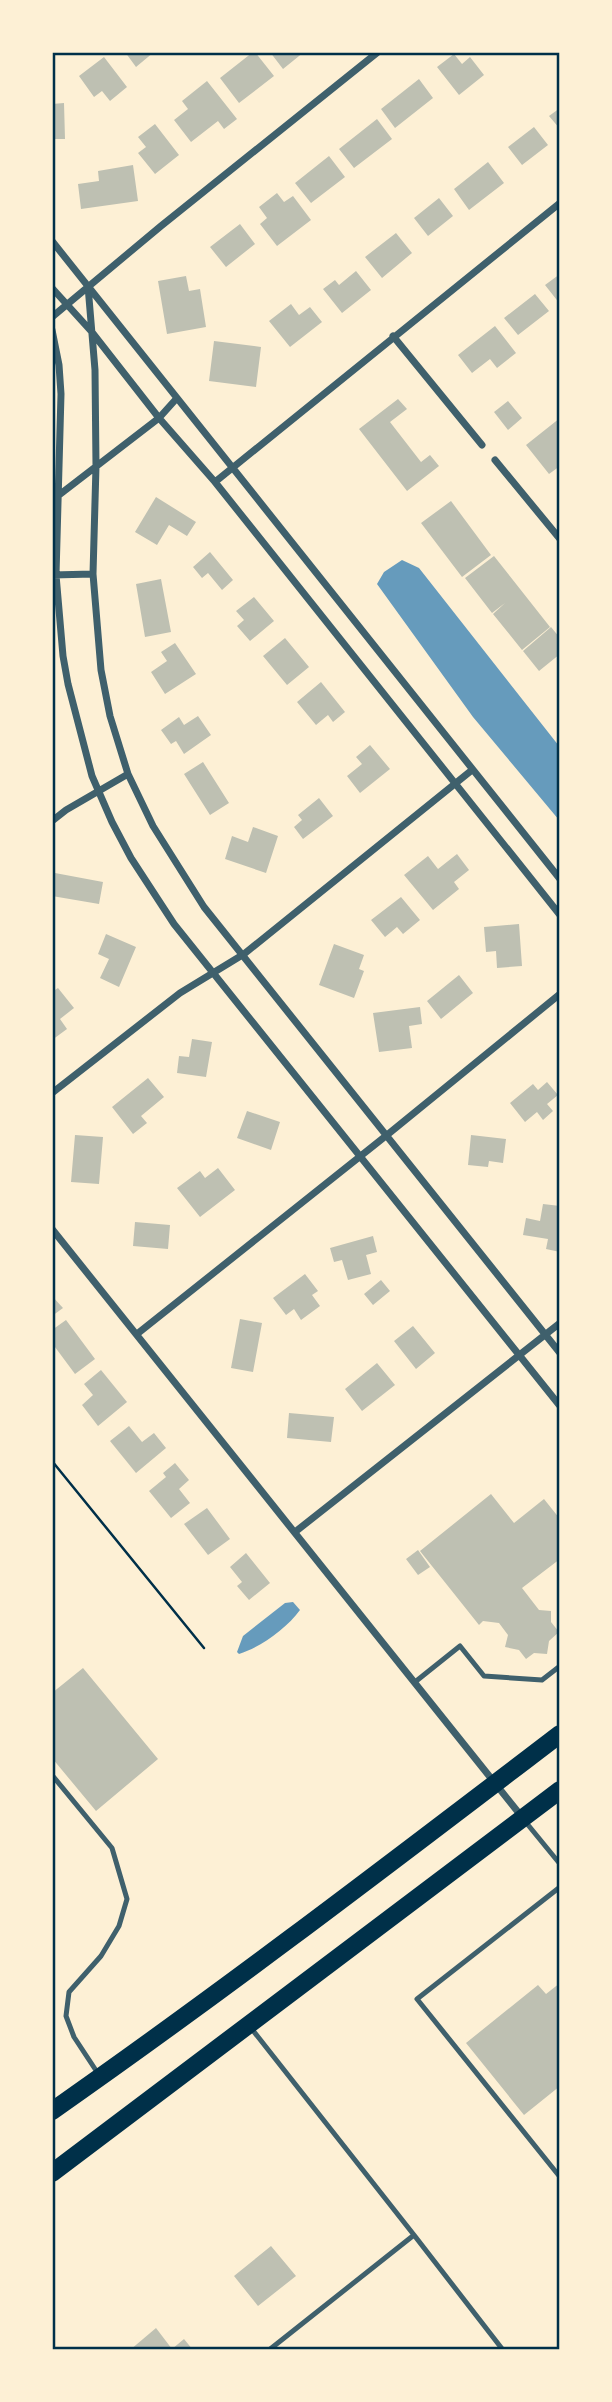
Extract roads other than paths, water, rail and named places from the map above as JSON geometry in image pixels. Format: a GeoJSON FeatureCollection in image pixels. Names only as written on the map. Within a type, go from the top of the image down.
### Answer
{"type":"FeatureCollection","features":[{"type":"Feature","properties":{"kind":"highway"},"geometry":{"type":"LineString","coordinates":[[52,2111],[274,1952],[559,1734]]}},
{"type":"Feature","properties":{"kind":"highway"},"geometry":{"type":"LineString","coordinates":[[52,2173],[559,1790]]}},
{"type":"Feature","properties":{"kind":"street"},"geometry":{"type":"LineString","coordinates":[[52,317],[378,52]]}},
{"type":"Feature","properties":{"kind":"street"},"geometry":{"type":"LineString","coordinates":[[215,482],[559,203]]}},
{"type":"Feature","properties":{"kind":"street"},"geometry":{"type":"LineString","coordinates":[[52,241],[559,879]]}},
{"type":"Feature","properties":{"kind":"street"},"geometry":{"type":"LineString","coordinates":[[88,286],[95,370],[93,574],[101,670],[110,716],[128,774],[153,825],[204,907],[559,1353]]}},
{"type":"Feature","properties":{"kind":"street"},"geometry":{"type":"LineString","coordinates":[[52,288],[91,331],[159,418],[215,482],[559,915]]}},
{"type":"Feature","properties":{"kind":"street"},"geometry":{"type":"LineString","coordinates":[[52,330],[60,384],[59,495],[54,575],[63,656],[87,758],[112,822],[143,878],[174,924],[559,1406]]}},
{"type":"Feature","properties":{"kind":"street"},"geometry":{"type":"LineString","coordinates":[[393,336],[482,444]]}},
{"type":"Feature","properties":{"kind":"street"},"geometry":{"type":"LineString","coordinates":[[59,495],[159,418],[177,398]]}},
{"type":"Feature","properties":{"kind":"street"},"geometry":{"type":"LineString","coordinates":[[495,460],[559,539]]}},
{"type":"Feature","properties":{"kind":"street"},"geometry":{"type":"LineString","coordinates":[[54,575],[93,574]]}},
{"type":"Feature","properties":{"kind":"street"},"geometry":{"type":"LineString","coordinates":[[52,1093],[180,993],[244,954],[472,770]]}},
{"type":"Feature","properties":{"kind":"street"},"geometry":{"type":"LineString","coordinates":[[52,821],[98,790],[128,774]]}},
{"type":"Feature","properties":{"kind":"street"},"geometry":{"type":"LineString","coordinates":[[137,1334],[559,994]]}},
{"type":"Feature","properties":{"kind":"street"},"geometry":{"type":"LineString","coordinates":[[52,1229],[523,1818]]}},
{"type":"Feature","properties":{"kind":"street"},"geometry":{"type":"LineString","coordinates":[[295,1532],[559,1323]]}},
{"type":"Feature","properties":{"kind":"lane"},"geometry":{"type":"LineString","coordinates":[[415,1682],[460,1646],[485,1676],[542,1680],[559,1666]]}},
{"type":"Feature","properties":{"kind":"lane"},"geometry":{"type":"LineString","coordinates":[[52,1775],[112,1848],[127,1899],[119,1926],[101,1956],[69,1992],[66,2016],[74,2036],[101,2077]]}},
{"type":"Feature","properties":{"kind":"lane"},"geometry":{"type":"LineString","coordinates":[[523,1818],[559,1864]]}},
{"type":"Feature","properties":{"kind":"lane"},"geometry":{"type":"LineString","coordinates":[[559,1887],[417,1999],[559,2177]]}},
{"type":"Feature","properties":{"kind":"lane"},"geometry":{"type":"LineString","coordinates":[[249,2026],[503,2350]]}},
{"type":"Feature","properties":{"kind":"lane"},"geometry":{"type":"LineString","coordinates":[[269,2350],[414,2235]]}},
{"type":"Feature","properties":{"kind":"water"},"geometry":{"type":"Polygon","coordinates":[[[402,560],[419,568],[559,746],[559,820],[473,717],[377,584],[384,572],[402,560]]]}},
{"type":"Feature","properties":{"kind":"water"},"geometry":{"type":"Polygon","coordinates":[[[293,1602],[300,1610],[288,1624],[256,1647],[239,1654],[237,1652],[243,1636],[285,1603],[293,1602]]]}}]}
